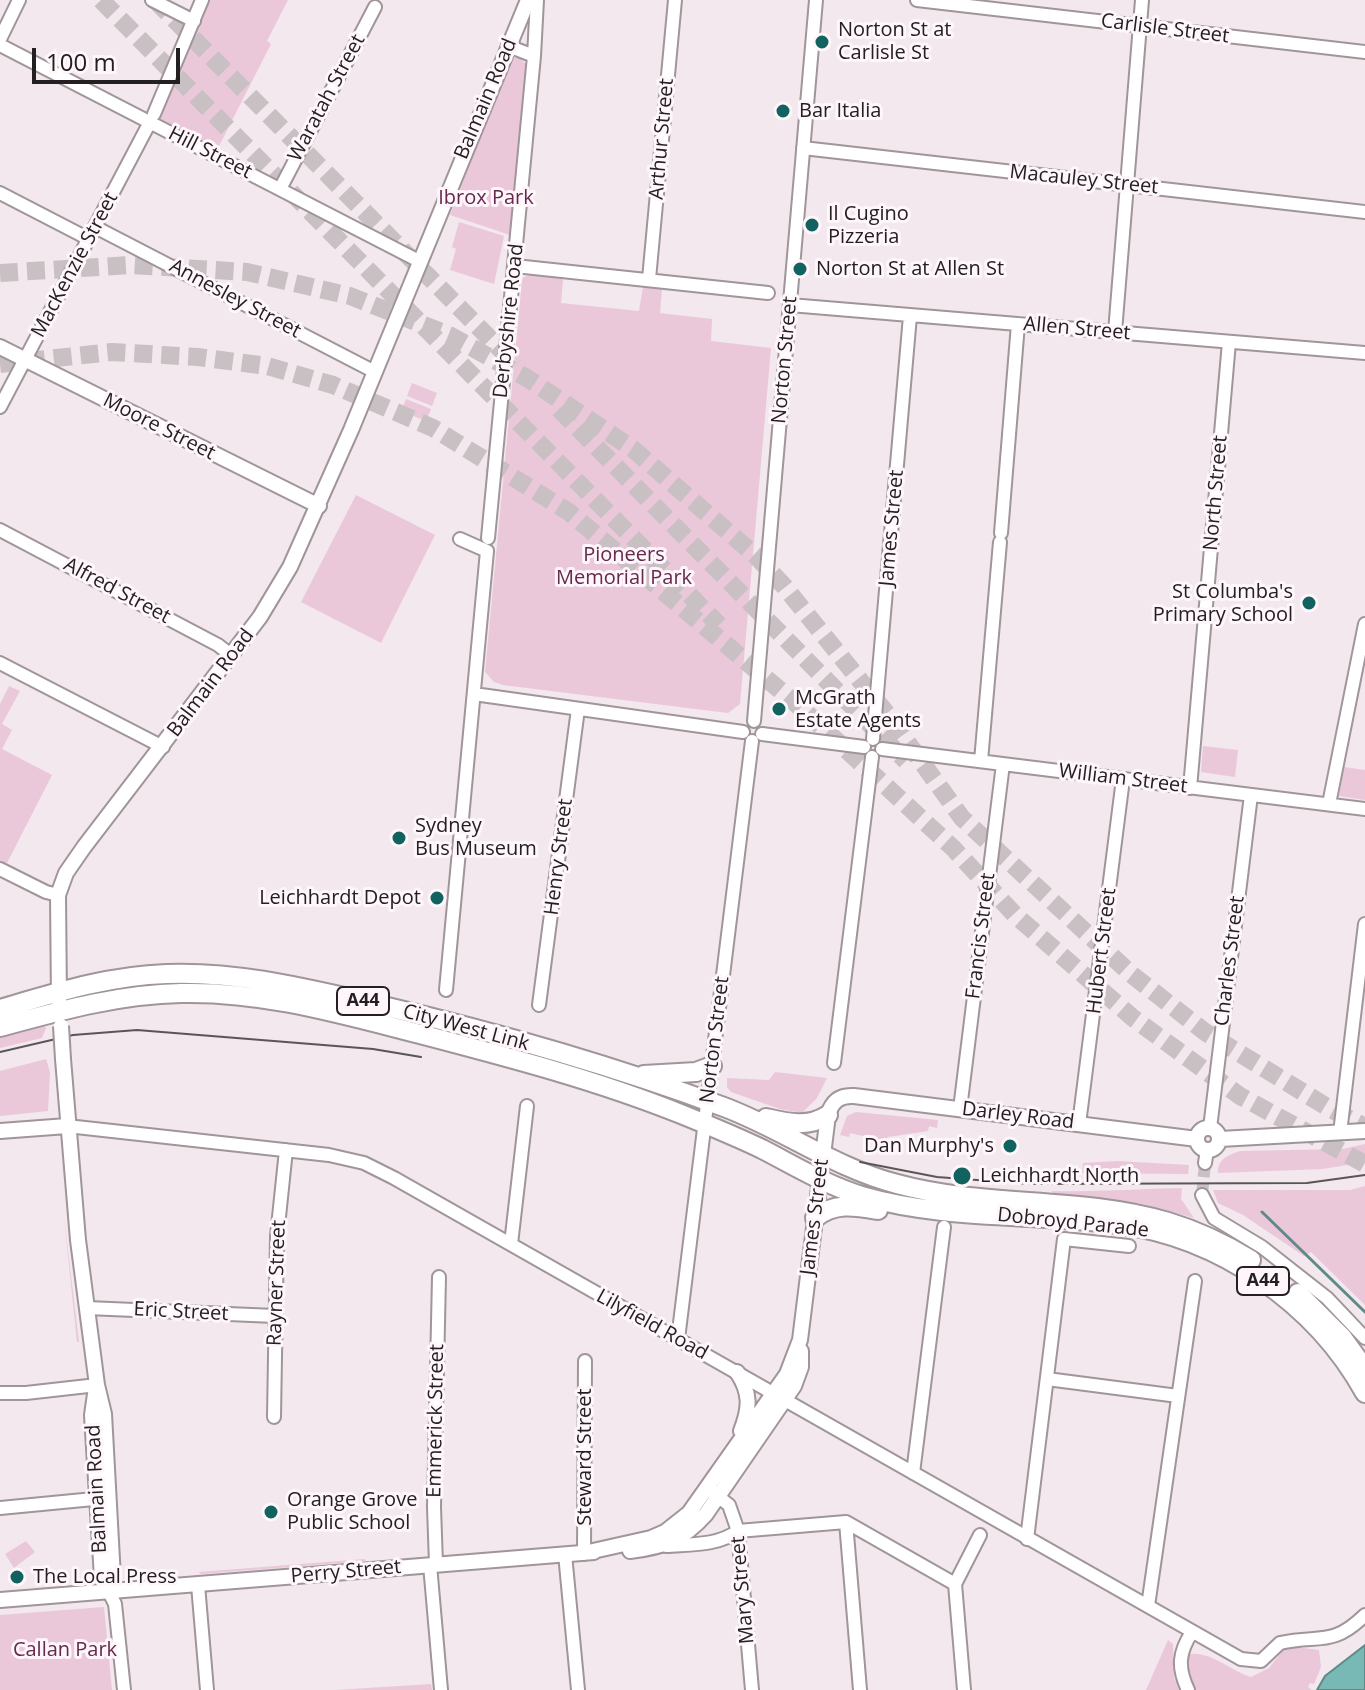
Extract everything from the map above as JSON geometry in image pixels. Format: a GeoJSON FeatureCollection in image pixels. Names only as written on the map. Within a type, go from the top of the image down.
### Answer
{"type":"FeatureCollection","features":[{"type":"Feature","properties":{"kind":"highway","name":"City West Link"},"geometry":{"type":"LineString","coordinates":[[0,1009],[59,991],[126,977],[168,974],[257,979],[454,1023],[636,1076],[751,1120],[823,1155]]}},
{"type":"Feature","properties":{"kind":"highway","name":"City West Link"},"geometry":{"type":"LineString","coordinates":[[0,1027],[60,1019],[129,997],[207,992],[263,998],[322,1009],[506,1056],[649,1101],[820,1179]]}},
{"type":"Feature","properties":{"kind":"highway"},"geometry":{"type":"LineString","coordinates":[[636,1076],[696,1072],[712,1066]]}},
{"type":"Feature","properties":{"kind":"highway"},"geometry":{"type":"LineString","coordinates":[[751,1120],[763,1118],[802,1124],[828,1115]]}},
{"type":"Feature","properties":{"kind":"highway","name":"Dobroyd Parade"},"geometry":{"type":"LineString","coordinates":[[823,1155],[885,1181],[923,1191],[1102,1209],[1168,1222],[1201,1234],[1252,1260],[1291,1287],[1342,1337],[1365,1369]]}},
{"type":"Feature","properties":{"kind":"highway","name":"Dobroyd Parade"},"geometry":{"type":"LineString","coordinates":[[820,1179],[856,1194],[930,1210],[1123,1224],[1198,1246],[1261,1280],[1289,1301],[1339,1353],[1365,1393]]}},
{"type":"Feature","properties":{"kind":"highway"},"geometry":{"type":"LineString","coordinates":[[815,1218],[827,1209],[838,1206],[882,1211],[904,1205]]}},
{"type":"Feature","properties":{"kind":"main road","name":"Balmain Road"},"geometry":{"type":"LineString","coordinates":[[109,1592],[113,1578],[103,1498],[104,1414],[87,1308],[67,1126],[60,1019],[58,895],[66,873],[84,847],[270,604],[319,506],[528,0]]}},
{"type":"Feature","properties":{"kind":"main road","name":"Moore Street"},"geometry":{"type":"LineString","coordinates":[[0,347],[319,506]]}},
{"type":"Feature","properties":{"kind":"main road","name":"Darley Road"},"geometry":{"type":"LineString","coordinates":[[839,1098],[850,1095],[1079,1124],[1203,1151],[1200,1132],[1215,1133]]}},
{"type":"Feature","properties":{"kind":"main road","name":"James Street"},"geometry":{"type":"LineString","coordinates":[[779,1397],[797,1380],[801,1367],[800,1340],[828,1115],[839,1098]]}},
{"type":"Feature","properties":{"kind":"main road","name":"Lilyfield Road"},"geometry":{"type":"LineString","coordinates":[[0,1131],[67,1126]]}},
{"type":"Feature","properties":{"kind":"main road"},"geometry":{"type":"LineString","coordinates":[[1215,1133],[1365,1131]]}},
{"type":"Feature","properties":{"kind":"main road"},"geometry":{"type":"LineString","coordinates":[[712,1492],[737,1442],[749,1402],[748,1391],[737,1372]]}},
{"type":"Feature","properties":{"kind":"main road"},"geometry":{"type":"LineString","coordinates":[[737,1442],[779,1397]]}},
{"type":"Feature","properties":{"kind":"main road"},"geometry":{"type":"LineString","coordinates":[[712,1492],[779,1397]]}},
{"type":"Feature","properties":{"kind":"main road","name":"Perry Street"},"geometry":{"type":"LineString","coordinates":[[584,1553],[638,1542],[665,1532],[712,1492]]}},
{"type":"Feature","properties":{"kind":"main road","name":"Perry Street"},"geometry":{"type":"LineString","coordinates":[[109,1592],[433,1564],[623,1552],[663,1546],[692,1529],[712,1492]]}},
{"type":"Feature","properties":{"kind":"main road"},"geometry":{"type":"LineString","coordinates":[[0,1600],[109,1592]]}},
{"type":"Feature","properties":{"kind":"street"},"geometry":{"type":"LineString","coordinates":[[0,42],[19,0]]}},
{"type":"Feature","properties":{"kind":"street"},"geometry":{"type":"LineString","coordinates":[[152,0],[194,21]]}},
{"type":"Feature","properties":{"kind":"street","name":"MacKenzie Street"},"geometry":{"type":"LineString","coordinates":[[0,407],[152,118],[202,0]]}},
{"type":"Feature","properties":{"kind":"street","name":"Derbyshire Road"},"geometry":{"type":"LineString","coordinates":[[488,538],[537,0]]}},
{"type":"Feature","properties":{"kind":"street","name":"Arthur Street"},"geometry":{"type":"LineString","coordinates":[[649,279],[675,0]]}},
{"type":"Feature","properties":{"kind":"street","name":"Norton Street"},"geometry":{"type":"LineString","coordinates":[[678,1339],[752,736],[745,725],[754,721],[816,0]]}},
{"type":"Feature","properties":{"kind":"street","name":"Carlisle Street"},"geometry":{"type":"LineString","coordinates":[[917,0],[1365,52]]}},
{"type":"Feature","properties":{"kind":"street"},"geometry":{"type":"LineString","coordinates":[[1115,332],[1142,0]]}},
{"type":"Feature","properties":{"kind":"street","name":"Waratah Street"},"geometry":{"type":"LineString","coordinates":[[280,189],[375,7]]}},
{"type":"Feature","properties":{"kind":"street","name":"Hill Street"},"geometry":{"type":"LineString","coordinates":[[0,42],[152,118],[419,261]]}},
{"type":"Feature","properties":{"kind":"street"},"geometry":{"type":"LineString","coordinates":[[508,46],[534,56]]}},
{"type":"Feature","properties":{"kind":"street","name":"Macauley Street"},"geometry":{"type":"LineString","coordinates":[[803,148],[1365,212]]}},
{"type":"Feature","properties":{"kind":"street","name":"Annesley Street"},"geometry":{"type":"LineString","coordinates":[[0,193],[92,233],[375,372]]}},
{"type":"Feature","properties":{"kind":"street"},"geometry":{"type":"LineString","coordinates":[[515,266],[768,293]]}},
{"type":"Feature","properties":{"kind":"street","name":"Allen Street"},"geometry":{"type":"LineString","coordinates":[[790,305],[1365,353]]}},
{"type":"Feature","properties":{"kind":"street","name":"James Street"},"geometry":{"type":"LineString","coordinates":[[834,1063],[873,748],[910,316]]}},
{"type":"Feature","properties":{"kind":"street"},"geometry":{"type":"LineString","coordinates":[[981,761],[1018,324]]}},
{"type":"Feature","properties":{"kind":"street","name":"North Street"},"geometry":{"type":"LineString","coordinates":[[1190,788],[1229,342]]}},
{"type":"Feature","properties":{"kind":"street","name":"Alfred Street"},"geometry":{"type":"LineString","coordinates":[[0,530],[218,645],[232,656]]}},
{"type":"Feature","properties":{"kind":"street"},"geometry":{"type":"LineString","coordinates":[[446,990],[487,551],[460,539]]}},
{"type":"Feature","properties":{"kind":"street"},"geometry":{"type":"LineString","coordinates":[[1329,804],[1362,658],[1365,624]]}},
{"type":"Feature","properties":{"kind":"street"},"geometry":{"type":"LineString","coordinates":[[0,663],[163,747]]}},
{"type":"Feature","properties":{"kind":"street","name":"William Street"},"geometry":{"type":"LineString","coordinates":[[474,694],[752,736],[1365,809]]}},
{"type":"Feature","properties":{"kind":"street","name":"Henry Street"},"geometry":{"type":"LineString","coordinates":[[539,1005],[578,709]]}},
{"type":"Feature","properties":{"kind":"street","name":"Francis Street"},"geometry":{"type":"LineString","coordinates":[[960,1109],[1003,764]]}},
{"type":"Feature","properties":{"kind":"street","name":"Hubert Street"},"geometry":{"type":"LineString","coordinates":[[1079,1124],[1123,779]]}},
{"type":"Feature","properties":{"kind":"street","name":"Charles Street"},"geometry":{"type":"LineString","coordinates":[[1215,1133],[1251,795]]}},
{"type":"Feature","properties":{"kind":"street"},"geometry":{"type":"LineString","coordinates":[[0,869],[58,895]]}},
{"type":"Feature","properties":{"kind":"street"},"geometry":{"type":"LineString","coordinates":[[1340,1133],[1365,924]]}},
{"type":"Feature","properties":{"kind":"street"},"geometry":{"type":"LineString","coordinates":[[511,1244],[527,1106]]}},
{"type":"Feature","properties":{"kind":"street","name":"Lilyfield Road"},"geometry":{"type":"LineString","coordinates":[[67,1126],[329,1155],[364,1163],[1241,1659],[1261,1661],[1280,1643],[1328,1638],[1353,1626],[1365,1615]]}},
{"type":"Feature","properties":{"kind":"street","name":"Rayner Street"},"geometry":{"type":"LineString","coordinates":[[274,1417],[277,1238],[286,1150]]}},
{"type":"Feature","properties":{"kind":"street"},"geometry":{"type":"LineString","coordinates":[[1202,1195],[1214,1218],[1262,1247],[1327,1298],[1365,1338]]}},
{"type":"Feature","properties":{"kind":"street"},"geometry":{"type":"LineString","coordinates":[[913,1473],[944,1227]]}},
{"type":"Feature","properties":{"kind":"street"},"geometry":{"type":"LineString","coordinates":[[1027,1539],[1064,1239],[1129,1246]]}},
{"type":"Feature","properties":{"kind":"street","name":"Emmerick Street"},"geometry":{"type":"LineString","coordinates":[[439,1277],[433,1564],[441,1690]]}},
{"type":"Feature","properties":{"kind":"street"},"geometry":{"type":"LineString","coordinates":[[1148,1606],[1195,1281]]}},
{"type":"Feature","properties":{"kind":"street","name":"Eric Street"},"geometry":{"type":"LineString","coordinates":[[87,1308],[275,1316]]}},
{"type":"Feature","properties":{"kind":"street","name":"Steward Street"},"geometry":{"type":"LineString","coordinates":[[584,1553],[585,1361]]}},
{"type":"Feature","properties":{"kind":"street"},"geometry":{"type":"LineString","coordinates":[[1047,1379],[1178,1396]]}},
{"type":"Feature","properties":{"kind":"street"},"geometry":{"type":"LineString","coordinates":[[0,1393],[97,1385]]}},
{"type":"Feature","properties":{"kind":"street","name":"Mary Street"},"geometry":{"type":"LineString","coordinates":[[712,1492],[729,1505],[738,1531],[752,1690]]}},
{"type":"Feature","properties":{"kind":"street"},"geometry":{"type":"LineString","coordinates":[[0,1508],[103,1498]]}},
{"type":"Feature","properties":{"kind":"street"},"geometry":{"type":"LineString","coordinates":[[846,1522],[957,1580]]}},
{"type":"Feature","properties":{"kind":"street"},"geometry":{"type":"LineString","coordinates":[[846,1522],[860,1690]]}},
{"type":"Feature","properties":{"kind":"street","name":"Perry Street"},"geometry":{"type":"LineString","coordinates":[[663,1546],[705,1544],[728,1539],[738,1531],[846,1522]]}},
{"type":"Feature","properties":{"kind":"street"},"geometry":{"type":"LineString","coordinates":[[964,1690],[957,1580],[980,1535]]}},
{"type":"Feature","properties":{"kind":"street"},"geometry":{"type":"LineString","coordinates":[[565,1554],[578,1690]]}},
{"type":"Feature","properties":{"kind":"street"},"geometry":{"type":"LineString","coordinates":[[198,1585],[207,1690]]}},
{"type":"Feature","properties":{"kind":"street"},"geometry":{"type":"LineString","coordinates":[[109,1592],[115,1604],[124,1690]]}},
{"type":"Feature","properties":{"kind":"street"},"geometry":{"type":"LineString","coordinates":[[1188,1690],[1181,1674],[1180,1661],[1181,1649],[1192,1632]]}},
{"type":"Feature","properties":{"kind":"green space"},"geometry":{"type":"Polygon","coordinates":[[[209,0],[288,0],[267,41],[271,44],[218,148],[160,119],[209,0]]]}},
{"type":"Feature","properties":{"kind":"green space","name":"Ibrox Park"},"geometry":{"type":"Polygon","coordinates":[[[519,57],[526,64],[510,235],[450,215],[509,65],[512,59],[519,57]]]}},
{"type":"Feature","properties":{"kind":"green space"},"geometry":{"type":"Polygon","coordinates":[[[459,222],[504,236],[494,284],[450,270],[459,222]]]}},
{"type":"Feature","properties":{"kind":"green space","name":"Pioneers Memorial Park"},"geometry":{"type":"Polygon","coordinates":[[[530,275],[563,279],[561,303],[639,311],[643,287],[662,289],[660,313],[712,319],[711,341],[771,348],[740,704],[728,713],[503,685],[494,682],[485,672],[522,280],[530,275]]]}},
{"type":"Feature","properties":{"kind":"green space"},"geometry":{"type":"Polygon","coordinates":[[[412,383],[437,393],[432,406],[407,396],[412,383]]]}},
{"type":"Feature","properties":{"kind":"green space"},"geometry":{"type":"Polygon","coordinates":[[[406,399],[431,409],[426,421],[401,411],[406,399]]]}},
{"type":"Feature","properties":{"kind":"green space"},"geometry":{"type":"Polygon","coordinates":[[[356,495],[435,535],[381,643],[301,602],[356,495]]]}},
{"type":"Feature","properties":{"kind":"green space"},"geometry":{"type":"Polygon","coordinates":[[[9,686],[20,691],[2,724],[12,730],[2,749],[52,775],[6,865],[0,862],[0,704],[9,686]]]}},
{"type":"Feature","properties":{"kind":"green space"},"geometry":{"type":"Polygon","coordinates":[[[1203,746],[1238,750],[1235,777],[1201,772],[1203,746]]]}},
{"type":"Feature","properties":{"kind":"green space"},"geometry":{"type":"Polygon","coordinates":[[[1344,767],[1365,770],[1365,800],[1339,796],[1344,767]]]}},
{"type":"Feature","properties":{"kind":"green space"},"geometry":{"type":"Polygon","coordinates":[[[41,1023],[46,1028],[42,1038],[0,1048],[0,1035],[41,1023]]]}},
{"type":"Feature","properties":{"kind":"green space"},"geometry":{"type":"Polygon","coordinates":[[[46,1059],[50,1072],[48,1111],[0,1116],[0,1071],[46,1059]]]}},
{"type":"Feature","properties":{"kind":"green space"},"geometry":{"type":"Polygon","coordinates":[[[775,1072],[827,1078],[817,1098],[802,1113],[780,1109],[731,1092],[727,1087],[727,1078],[769,1080],[775,1072]]]}},
{"type":"Feature","properties":{"kind":"green space"},"geometry":{"type":"Polygon","coordinates":[[[856,1112],[938,1120],[937,1128],[929,1126],[928,1131],[888,1137],[884,1141],[850,1133],[849,1137],[840,1135],[847,1116],[856,1112]]]}},
{"type":"Feature","properties":{"kind":"green space"},"geometry":{"type":"Polygon","coordinates":[[[1365,1144],[1365,1162],[1323,1169],[1218,1173],[1222,1161],[1240,1151],[1343,1149],[1365,1144]]]}},
{"type":"Feature","properties":{"kind":"green space"},"geometry":{"type":"Polygon","coordinates":[[[1117,1161],[1189,1165],[1188,1174],[1082,1173],[1083,1163],[1117,1161]]]}},
{"type":"Feature","properties":{"kind":"green space"},"geometry":{"type":"Polygon","coordinates":[[[1365,1186],[1365,1305],[1311,1252],[1304,1256],[1243,1215],[1218,1203],[1213,1190],[1350,1190],[1365,1186]]]}},
{"type":"Feature","properties":{"kind":"green space"},"geometry":{"type":"Polygon","coordinates":[[[1182,1188],[1181,1199],[1194,1218],[1143,1204],[1053,1195],[1052,1191],[1101,1191],[1182,1188]]]}},
{"type":"Feature","properties":{"kind":"green space"},"geometry":{"type":"Polygon","coordinates":[[[64,1218],[79,1342],[77,1342],[64,1218]]]}},
{"type":"Feature","properties":{"kind":"green space"},"geometry":{"type":"Polygon","coordinates":[[[26,1541],[35,1552],[14,1568],[5,1554],[26,1541]]]}},
{"type":"Feature","properties":{"kind":"green space"},"geometry":{"type":"Polygon","coordinates":[[[365,1559],[201,1574],[199,1572],[365,1559]]]}},
{"type":"Feature","properties":{"kind":"green space","name":"Callan Park"},"geometry":{"type":"Polygon","coordinates":[[[104,1607],[112,1690],[0,1690],[0,1615],[104,1607]]]}},
{"type":"Feature","properties":{"kind":"green space"},"geometry":{"type":"Polygon","coordinates":[[[1168,1640],[1173,1644],[1174,1677],[1179,1690],[1146,1690],[1168,1640]]]}},
{"type":"Feature","properties":{"kind":"green space"},"geometry":{"type":"Polygon","coordinates":[[[1285,1648],[1319,1650],[1321,1667],[1314,1684],[1310,1683],[1308,1687],[1312,1690],[1194,1690],[1185,1660],[1189,1654],[1205,1655],[1251,1677],[1269,1668],[1285,1648]]]}},
{"type":"Feature","properties":{"kind":"green space"},"geometry":{"type":"Polygon","coordinates":[[[431,1684],[432,1690],[335,1690],[431,1684]]]}},
{"type":"Feature","properties":{"kind":"water"},"geometry":{"type":"Polygon","coordinates":[[[1365,1645],[1365,1690],[1317,1690],[1325,1676],[1365,1645]]]}},
{"type":"Feature","properties":{"kind":"waterway"},"geometry":{"type":"LineString","coordinates":[[1262,1212],[1365,1312]]}},
{"type":"Feature","properties":{"kind":"tunnel"},"geometry":{"type":"LineString","coordinates":[[101,0],[719,625]]}},
{"type":"Feature","properties":{"kind":"tunnel"},"geometry":{"type":"LineString","coordinates":[[155,0],[516,365]]}},
{"type":"Feature","properties":{"kind":"tunnel"},"geometry":{"type":"LineString","coordinates":[[0,273],[131,265],[247,272],[350,296],[449,335],[527,378],[633,449],[757,557],[887,714],[962,818],[1131,974],[1205,1032],[1365,1127]]}},
{"type":"Feature","properties":{"kind":"tunnel"},"geometry":{"type":"LineString","coordinates":[[0,364],[112,352],[198,357],[267,366],[333,385],[433,428],[569,512],[800,707],[953,848],[1015,915],[1133,1018],[1240,1096],[1365,1164]]}},
{"type":"Feature","properties":{"kind":"tunnel"},"geometry":{"type":"LineString","coordinates":[[559,409],[906,761]]}},
{"type":"Feature","properties":{"kind":"tunnel"},"geometry":{"type":"LineString","coordinates":[[1202,1195],[1205,1163]]}},
{"type":"Feature","properties":{"kind":"tram line"},"geometry":{"type":"LineString","coordinates":[[0,1052],[73,1035],[137,1030],[373,1049],[421,1057]]}},
{"type":"Feature","properties":{"kind":"tram line"},"geometry":{"type":"LineString","coordinates":[[860,1162],[937,1177],[1030,1184],[1307,1183],[1365,1175]]}},
{"type":"Feature","properties":{"kind":"place","name":"Norton St at Carlisle St"},"geometry":{"type":"Point","coordinates":[822,42]}},
{"type":"Feature","properties":{"kind":"place","name":"Bar Italia"},"geometry":{"type":"Point","coordinates":[783,111]}},
{"type":"Feature","properties":{"kind":"place","name":"Il Cugino Pizzeria"},"geometry":{"type":"Point","coordinates":[812,225]}},
{"type":"Feature","properties":{"kind":"place","name":"Norton St at Allen St"},"geometry":{"type":"Point","coordinates":[800,269]}},
{"type":"Feature","properties":{"kind":"place","name":"St Columba's Primary School"},"geometry":{"type":"Point","coordinates":[1309,603]}},
{"type":"Feature","properties":{"kind":"place","name":"McGrath Estate Agents"},"geometry":{"type":"Point","coordinates":[779,709]}},
{"type":"Feature","properties":{"kind":"place","name":"Sydney Bus Museum"},"geometry":{"type":"Point","coordinates":[399,838]}},
{"type":"Feature","properties":{"kind":"place","name":"Leichhardt Depot"},"geometry":{"type":"Point","coordinates":[437,898]}},
{"type":"Feature","properties":{"kind":"place","name":"Dan Murphy's"},"geometry":{"type":"Point","coordinates":[1010,1146]}},
{"type":"Feature","properties":{"kind":"place","name":"Leichhardt North"},"geometry":{"type":"Point","coordinates":[962,1176]}},
{"type":"Feature","properties":{"kind":"place","name":"Orange Grove Public School"},"geometry":{"type":"Point","coordinates":[271,1512]}},
{"type":"Feature","properties":{"kind":"place","name":"The Local Press"},"geometry":{"type":"Point","coordinates":[17,1577]}}]}
